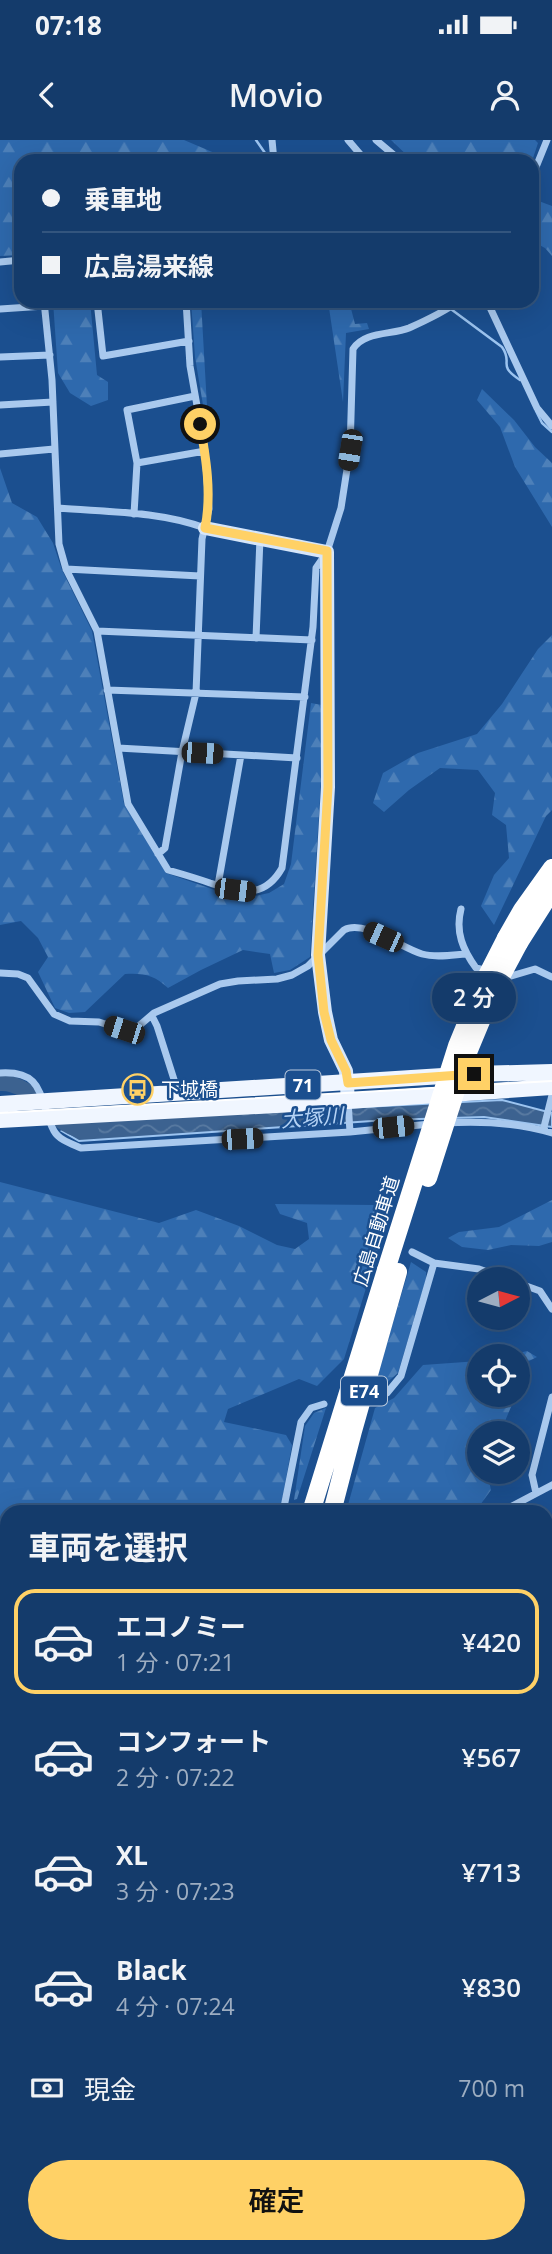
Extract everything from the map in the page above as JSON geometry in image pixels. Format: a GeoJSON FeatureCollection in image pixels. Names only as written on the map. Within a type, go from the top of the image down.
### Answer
{"type":"FeatureCollection","features":[{"type":"Feature","properties":{"kind":"highway","name":"広島自動車道"},"geometry":{"type":"LineString","coordinates":[[512,941],[522,910],[552,868]]}},
{"type":"Feature","properties":{"kind":"highway","name":"広島自動車道"},"geometry":{"type":"LineString","coordinates":[[334,1505],[392,1271],[457,1046],[482,985],[512,941],[552,891]]}},
{"type":"Feature","properties":{"kind":"highway","name":"広島自動車道"},"geometry":{"type":"LineString","coordinates":[[312,1505],[392,1271]]}},
{"type":"Feature","properties":{"kind":"main road","name":"71"},"geometry":{"type":"LineString","coordinates":[[0,1120],[46,1109],[178,1092],[474,1074],[552,1072]]}},
{"type":"Feature","properties":{"kind":"main road","name":"71"},"geometry":{"type":"LineString","coordinates":[[0,1104],[20,1103],[74,1116],[348,1103],[552,1087]]}},
{"type":"Feature","properties":{"kind":"street"},"geometry":{"type":"LineString","coordinates":[[348,140],[360,154]]}},
{"type":"Feature","properties":{"kind":"street"},"geometry":{"type":"LineString","coordinates":[[376,140],[393,154]]}},
{"type":"Feature","properties":{"kind":"street"},"geometry":{"type":"LineString","coordinates":[[539,160],[547,140]]}},
{"type":"Feature","properties":{"kind":"street"},"geometry":{"type":"LineString","coordinates":[[45,308],[53,402],[59,544],[66,569],[96,631],[128,804],[168,870],[250,892],[263,888],[276,878],[282,868],[312,640],[316,568],[327,551],[341,508],[350,450],[353,349],[357,342],[406,329],[449,308]]}},
{"type":"Feature","properties":{"kind":"street"},"geometry":{"type":"LineString","coordinates":[[98,308],[103,356],[189,341]]}},
{"type":"Feature","properties":{"kind":"street"},"geometry":{"type":"LineString","coordinates":[[159,854],[165,848],[182,751],[196,693],[202,539],[209,509],[205,451],[195,396],[187,308]]}},
{"type":"Feature","properties":{"kind":"street"},"geometry":{"type":"LineString","coordinates":[[490,308],[537,408],[552,426]]}},
{"type":"Feature","properties":{"kind":"street"},"geometry":{"type":"LineString","coordinates":[[0,357],[50,355]]}},
{"type":"Feature","properties":{"kind":"street"},"geometry":{"type":"LineString","coordinates":[[134,514],[137,463],[127,410],[195,396]]}},
{"type":"Feature","properties":{"kind":"street"},"geometry":{"type":"LineString","coordinates":[[0,405],[53,402]]}},
{"type":"Feature","properties":{"kind":"street"},"geometry":{"type":"LineString","coordinates":[[0,454],[54,449]]}},
{"type":"Feature","properties":{"kind":"street"},"geometry":{"type":"LineString","coordinates":[[137,463],[205,451]]}},
{"type":"Feature","properties":{"kind":"street"},"geometry":{"type":"LineString","coordinates":[[58,508],[185,521],[205,528],[327,551]]}},
{"type":"Feature","properties":{"kind":"street"},"geometry":{"type":"LineString","coordinates":[[256,638],[260,538]]}},
{"type":"Feature","properties":{"kind":"street"},"geometry":{"type":"LineString","coordinates":[[327,551],[328,787],[318,955],[324,1012],[331,1040],[346,1071],[349,1129]]}},
{"type":"Feature","properties":{"kind":"street"},"geometry":{"type":"LineString","coordinates":[[66,569],[200,576]]}},
{"type":"Feature","properties":{"kind":"street"},"geometry":{"type":"LineString","coordinates":[[96,631],[312,640]]}},
{"type":"Feature","properties":{"kind":"street"},"geometry":{"type":"LineString","coordinates":[[107,690],[304,698]]}},
{"type":"Feature","properties":{"kind":"street"},"geometry":{"type":"LineString","coordinates":[[118,748],[297,758]]}},
{"type":"Feature","properties":{"kind":"street"},"geometry":{"type":"LineString","coordinates":[[218,885],[241,755]]}},
{"type":"Feature","properties":{"kind":"street"},"geometry":{"type":"LineString","coordinates":[[461,909],[458,920],[460,939],[476,968],[508,976],[535,969],[552,978]]}},
{"type":"Feature","properties":{"kind":"street"},"geometry":{"type":"LineString","coordinates":[[0,983],[3,973],[18,974],[28,978],[54,1014],[70,1021],[99,1022],[124,1030],[134,1030],[152,1016],[220,984],[277,979],[292,975],[308,966],[351,926],[364,928],[421,954],[466,954]]}},
{"type":"Feature","properties":{"kind":"street"},"geometry":{"type":"LineString","coordinates":[[152,1016],[178,1092]]}},
{"type":"Feature","properties":{"kind":"street"},"geometry":{"type":"LineString","coordinates":[[0,1073],[20,1074],[32,1081],[54,1132],[67,1143],[81,1148],[478,1121],[547,1130],[552,1095]]}},
{"type":"Feature","properties":{"kind":"street"},"geometry":{"type":"LineString","coordinates":[[412,1252],[434,1263],[467,1267]]}},
{"type":"Feature","properties":{"kind":"street"},"geometry":{"type":"LineString","coordinates":[[377,1396],[387,1393],[401,1376],[434,1263]]}},
{"type":"Feature","properties":{"kind":"street"},"geometry":{"type":"LineString","coordinates":[[530,1287],[540,1291],[552,1309]]}},
{"type":"Feature","properties":{"kind":"street"},"geometry":{"type":"LineString","coordinates":[[536,1493],[532,1475],[552,1397]]}},
{"type":"Feature","properties":{"kind":"street"},"geometry":{"type":"LineString","coordinates":[[284,1505],[301,1422],[311,1408],[324,1404]]}},
{"type":"Feature","properties":{"kind":"street"},"geometry":{"type":"LineString","coordinates":[[514,1505],[552,1485]]}},
{"type":"Feature","properties":{"kind":"green space"},"geometry":{"type":"Polygon","coordinates":[[[0,140],[184,140],[217,154],[14,154],[14,255],[0,256],[0,140]]]}},
{"type":"Feature","properties":{"kind":"green space"},"geometry":{"type":"Polygon","coordinates":[[[391,140],[535,140],[538,143],[534,154],[406,154],[391,140]]]}},
{"type":"Feature","properties":{"kind":"green space"},"geometry":{"type":"Polygon","coordinates":[[[539,201],[552,206],[552,256],[539,245],[539,201]]]}},
{"type":"Feature","properties":{"kind":"green space"},"geometry":{"type":"Polygon","coordinates":[[[53,308],[91,308],[97,375],[108,382],[108,400],[91,406],[70,393],[58,373],[53,308]]]}},
{"type":"Feature","properties":{"kind":"green space"},"geometry":{"type":"Polygon","coordinates":[[[192,308],[201,308],[209,441],[195,357],[192,308]]]}},
{"type":"Feature","properties":{"kind":"green space"},"geometry":{"type":"Polygon","coordinates":[[[329,308],[351,308],[355,324],[367,323],[369,329],[346,333],[343,402],[329,308]]]}},
{"type":"Feature","properties":{"kind":"green space"},"geometry":{"type":"Polygon","coordinates":[[[482,389],[552,463],[552,527],[515,467],[500,427],[477,400],[482,389]]]}},
{"type":"Feature","properties":{"kind":"green space"},"geometry":{"type":"Polygon","coordinates":[[[0,468],[12,503],[37,517],[53,543],[62,570],[92,631],[124,804],[166,873],[232,896],[251,897],[269,893],[284,884],[291,864],[311,703],[322,705],[322,766],[310,957],[290,970],[274,973],[270,954],[243,950],[168,988],[148,976],[125,974],[85,1012],[69,1013],[55,1008],[38,972],[48,957],[38,938],[21,921],[0,925],[0,468]]]}},
{"type":"Feature","properties":{"kind":"green space"},"geometry":{"type":"Polygon","coordinates":[[[552,635],[552,810],[546,816],[494,925],[481,906],[494,875],[509,858],[506,825],[492,815],[495,793],[478,770],[440,768],[384,812],[373,803],[383,773],[418,753],[477,734],[502,704],[538,649],[552,635]]]}},
{"type":"Feature","properties":{"kind":"green space"},"geometry":{"type":"Polygon","coordinates":[[[0,1182],[159,1223],[196,1210],[239,1226],[277,1245],[295,1249],[309,1239],[307,1223],[280,1214],[275,1204],[373,1205],[389,1214],[344,1359],[317,1386],[299,1379],[228,1409],[224,1422],[286,1435],[292,1445],[281,1505],[0,1505],[0,1182]]]}},
{"type":"Feature","properties":{"kind":"green space"},"geometry":{"type":"Polygon","coordinates":[[[552,1200],[552,1242],[539,1246],[511,1245],[488,1250],[462,1247],[448,1238],[459,1232],[499,1227],[552,1200]]]}},
{"type":"Feature","properties":{"kind":"green space"},"geometry":{"type":"Polygon","coordinates":[[[411,1262],[426,1272],[426,1279],[398,1373],[373,1390],[411,1262]]]}},
{"type":"Feature","properties":{"kind":"green space"},"geometry":{"type":"Polygon","coordinates":[[[467,1362],[467,1407],[511,1407],[505,1421],[467,1421],[467,1484],[490,1484],[491,1490],[480,1505],[348,1505],[375,1408],[394,1398],[423,1365],[467,1362]]]}},
{"type":"Feature","properties":{"kind":"green space"},"geometry":{"type":"Polygon","coordinates":[[[326,1408],[297,1499],[294,1500],[305,1426],[314,1413],[326,1408]]]}},
{"type":"Feature","properties":{"kind":"water"},"geometry":{"type":"Polygon","coordinates":[[[502,1100],[552,1113],[552,1127],[484,1117],[387,1120],[79,1141],[62,1131],[84,1121],[502,1100]]]}},
{"type":"Feature","properties":{"kind":"waterway"},"geometry":{"type":"LineString","coordinates":[[256,140],[267,154]]}},
{"type":"Feature","properties":{"kind":"waterway"},"geometry":{"type":"LineString","coordinates":[[449,308],[502,347],[507,357],[507,367],[520,380]]}},
{"type":"Feature","properties":{"kind":"waterway"},"geometry":{"type":"LineString","coordinates":[[536,411],[542,423],[552,432]]}},
{"type":"Feature","properties":{"kind":"waterway","name":"大塚川"},"geometry":{"type":"LineString","coordinates":[[0,1083],[24,1090],[66,1124],[91,1131]]}},
{"type":"Feature","properties":{"kind":"tram line"},"geometry":{"type":"LineString","coordinates":[[0,1113],[552,1081]]}},
{"type":"Feature","properties":{"kind":"place","name":"下城橋"},"geometry":{"type":"Point","coordinates":[138,1089]}},
{"type":"Feature","properties":{"kind":"route"},"geometry":{"type":"LineString","coordinates":[[200,424],[205,451],[209,509],[205,528],[327,551],[328,787],[318,955],[324,1012],[331,1040],[346,1071],[348,1083],[474,1074]]}}]}
